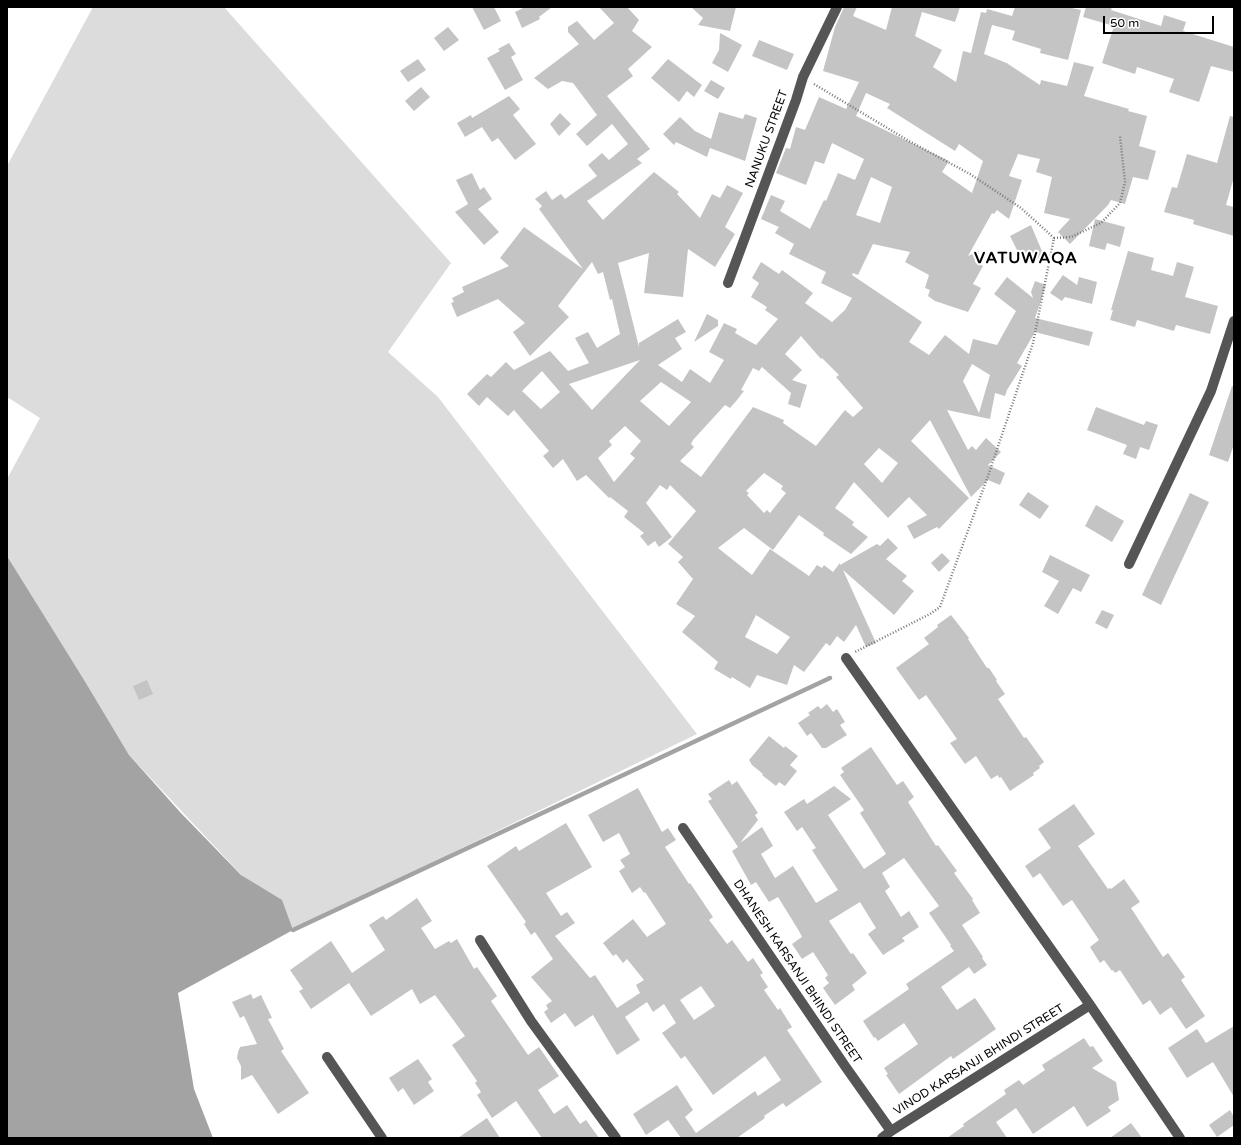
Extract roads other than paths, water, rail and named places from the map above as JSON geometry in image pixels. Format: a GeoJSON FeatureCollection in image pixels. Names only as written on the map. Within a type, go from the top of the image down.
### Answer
{"type":"FeatureCollection","features":[{"type":"Feature","properties":{"kind":"street","name":"NANUKU STREET"},"geometry":{"type":"LineString","coordinates":[[728,283],[796,100],[803,77],[837,7]]}},
{"type":"Feature","properties":{"kind":"street"},"geometry":{"type":"LineString","coordinates":[[1129,564],[1211,392],[1234,321]]}},
{"type":"Feature","properties":{"kind":"street"},"geometry":{"type":"LineString","coordinates":[[846,658],[1090,1005],[1180,1138]]}},
{"type":"Feature","properties":{"kind":"street","name":"DHANESH KARSANJI BHINDI STREET"},"geometry":{"type":"LineString","coordinates":[[683,828],[891,1131]]}},
{"type":"Feature","properties":{"kind":"street"},"geometry":{"type":"LineString","coordinates":[[480,940],[531,1021],[616,1138]]}},
{"type":"Feature","properties":{"kind":"street","name":"VINOD KARSANJI BHINDI STREET"},"geometry":{"type":"LineString","coordinates":[[882,1138],[1090,1005]]}},
{"type":"Feature","properties":{"kind":"street"},"geometry":{"type":"LineString","coordinates":[[327,1056],[382,1138]]}},
{"type":"Feature","properties":{"kind":"waterway"},"geometry":{"type":"LineString","coordinates":[[293,930],[830,678]]}},
{"type":"Feature","properties":{"kind":"district","name":"VATUWAQA"},"geometry":{"type":"Point","coordinates":[1026,259]}}]}
